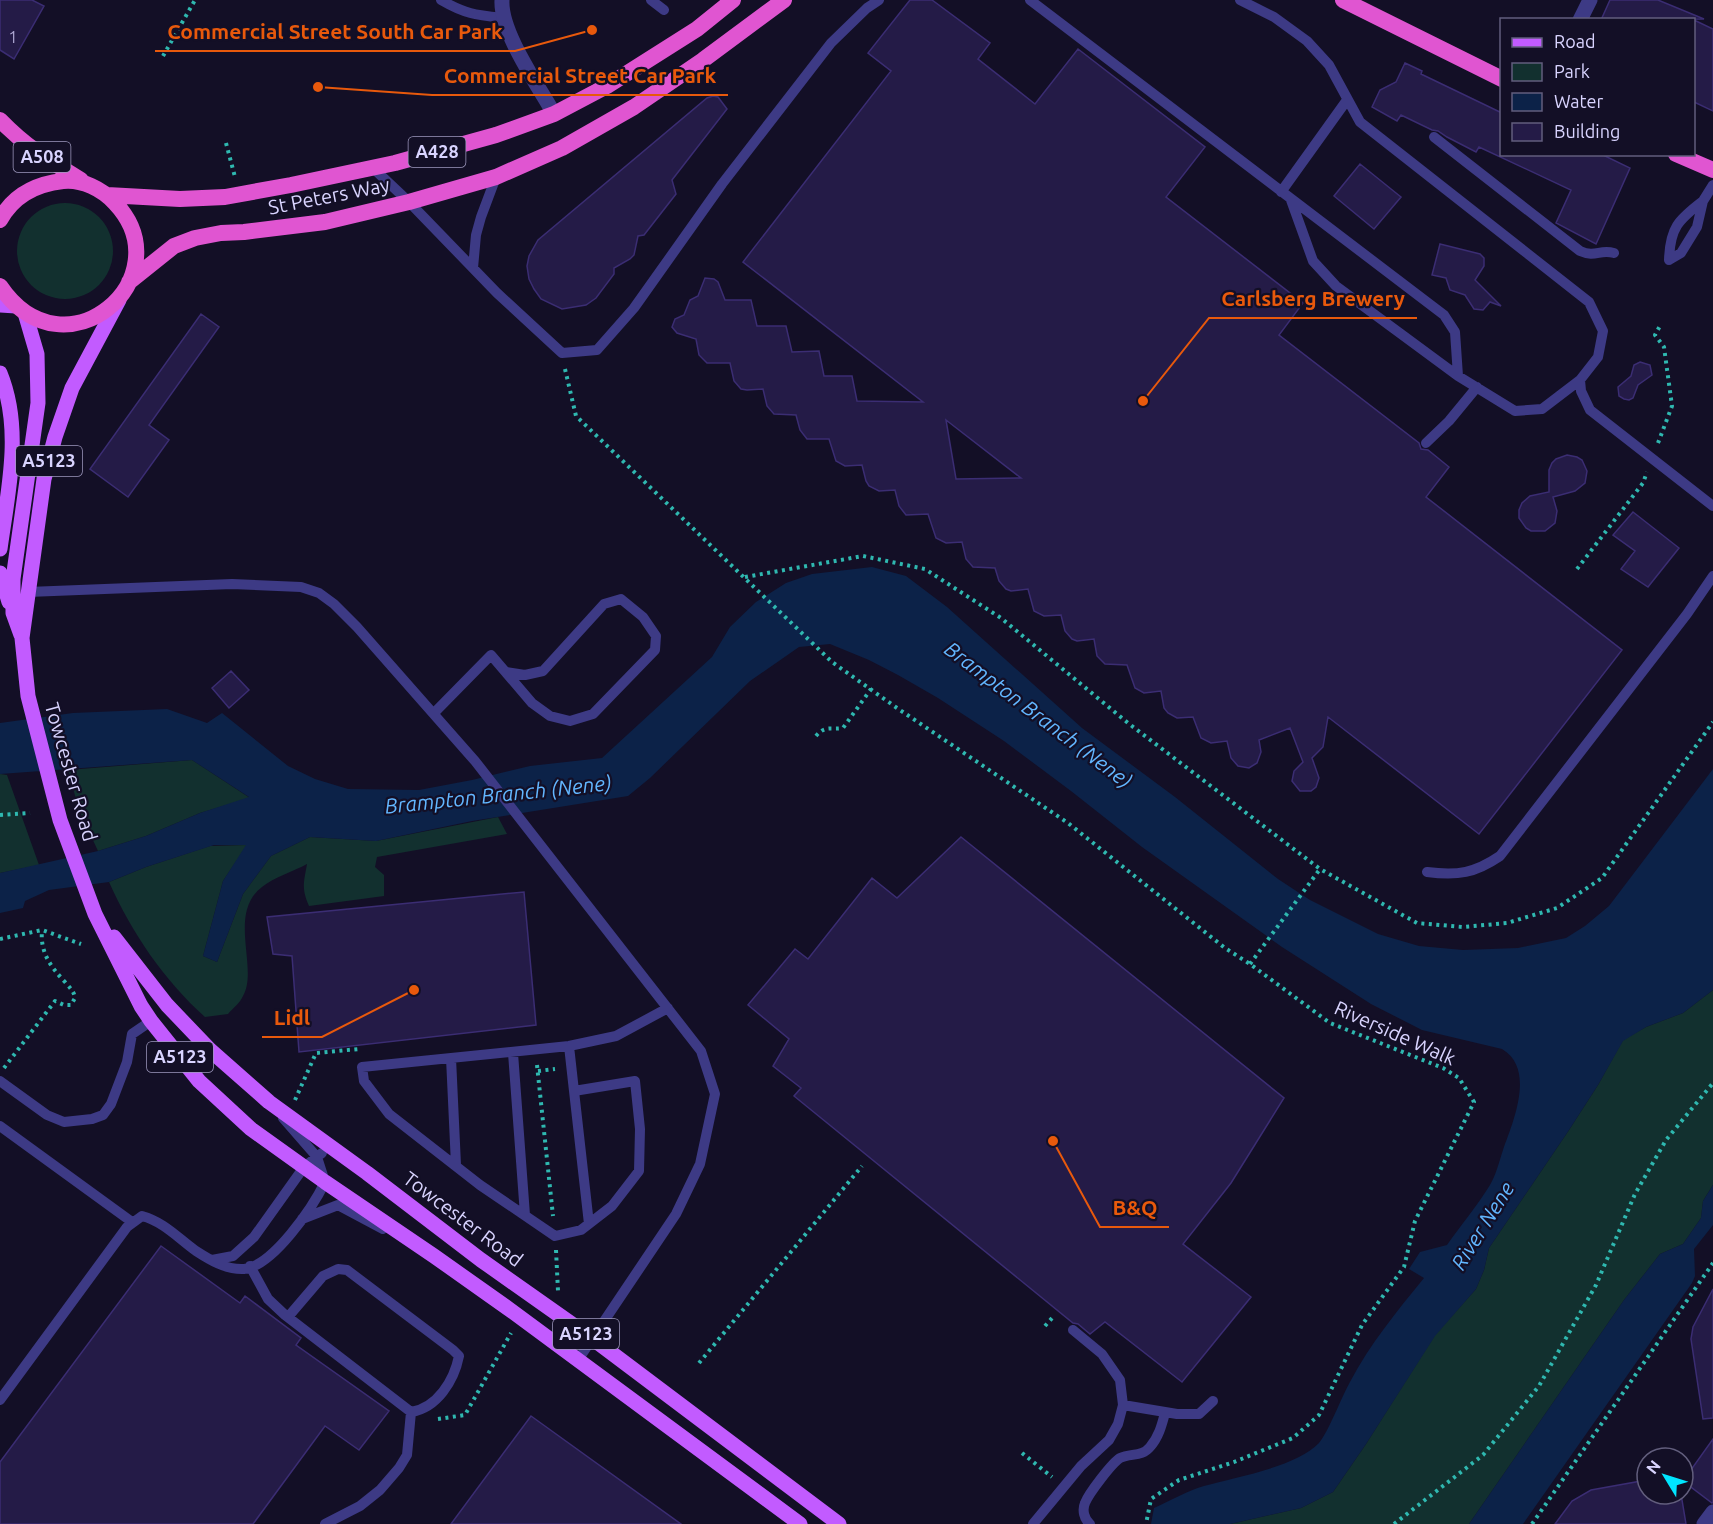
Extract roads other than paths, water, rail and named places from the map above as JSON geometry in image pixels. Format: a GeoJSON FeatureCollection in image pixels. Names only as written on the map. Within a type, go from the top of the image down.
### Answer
{"type":"FeatureCollection","features":[{"type":"Feature","properties":{"kind":"highway","name":"St Peters Way"},"geometry":{"type":"LineString","coordinates":[[107,195],[180,200],[225,197],[373,168],[496,135],[554,114],[607,86],[697,29],[733,0]]}},
{"type":"Feature","properties":{"kind":"highway","name":"St Peters Way"},"geometry":{"type":"LineString","coordinates":[[14,308],[52,324],[71,324],[91,320],[108,310],[125,290],[174,246],[195,238],[325,222],[409,202],[496,177],[562,148],[634,107],[703,60],[784,0]]}},
{"type":"Feature","properties":{"kind":"highway"},"geometry":{"type":"LineString","coordinates":[[1343,0],[1500,79]]}},
{"type":"Feature","properties":{"kind":"highway","name":"A508"},"geometry":{"type":"LineString","coordinates":[[0,120],[20,141],[35,152],[91,186]]}},
{"type":"Feature","properties":{"kind":"highway"},"geometry":{"type":"LineString","coordinates":[[1681,156],[1713,170]]}},
{"type":"Feature","properties":{"kind":"highway"},"geometry":{"type":"LineString","coordinates":[[1,217],[24,193],[44,183],[66,181],[91,186],[107,195],[124,212],[135,241],[135,265],[125,290]]}},
{"type":"Feature","properties":{"kind":"highway"},"geometry":{"type":"LineString","coordinates":[[0,286],[14,308]]}},
{"type":"Feature","properties":{"kind":"main road","name":"Towcester Road"},"geometry":{"type":"LineString","coordinates":[[125,290],[72,388],[55,437],[44,479],[22,638],[28,696],[60,820],[95,914],[141,1006],[151,1022],[199,1081],[251,1129],[434,1256],[800,1524]]}},
{"type":"Feature","properties":{"kind":"main road","name":"Towcester Road"},"geometry":{"type":"LineString","coordinates":[[14,308],[37,354],[38,403],[13,579],[13,614],[22,638]]}},
{"type":"Feature","properties":{"kind":"main road"},"geometry":{"type":"LineString","coordinates":[[0,373],[7,390],[13,448],[0,549]]}},
{"type":"Feature","properties":{"kind":"main road"},"geometry":{"type":"LineString","coordinates":[[0,573],[13,614]]}},
{"type":"Feature","properties":{"kind":"main road","name":"Towcester Road"},"geometry":{"type":"LineString","coordinates":[[95,914],[167,1005],[210,1050],[269,1102],[481,1260],[593,1339],[839,1524]]}},
{"type":"Feature","properties":{"kind":"street"},"geometry":{"type":"LineString","coordinates":[[502,0],[503,18],[509,33],[554,114]]}},
{"type":"Feature","properties":{"kind":"street"},"geometry":{"type":"LineString","coordinates":[[1581,18],[1590,0]]}},
{"type":"Feature","properties":{"kind":"street"},"geometry":{"type":"LineString","coordinates":[[1704,1524],[1713,1512]]}},
{"type":"Feature","properties":{"kind":"lane"},"geometry":{"type":"LineString","coordinates":[[441,0],[473,15],[503,18]]}},
{"type":"Feature","properties":{"kind":"lane"},"geometry":{"type":"LineString","coordinates":[[651,0],[664,10]]}},
{"type":"Feature","properties":{"kind":"lane"},"geometry":{"type":"LineString","coordinates":[[373,168],[562,353],[597,350],[634,308],[722,184],[831,43],[867,8],[879,0]]}},
{"type":"Feature","properties":{"kind":"lane"},"geometry":{"type":"LineString","coordinates":[[1030,0],[1444,315],[1455,332],[1458,376]]}},
{"type":"Feature","properties":{"kind":"lane"},"geometry":{"type":"LineString","coordinates":[[1240,0],[1274,18],[1307,40],[1329,65],[1360,122],[1367,129],[1589,302],[1603,331],[1598,357],[1580,380],[1542,408],[1515,411],[1458,376],[1336,286],[1313,261],[1291,200]]}},
{"type":"Feature","properties":{"kind":"lane"},"geometry":{"type":"LineString","coordinates":[[1281,192],[1347,100]]}},
{"type":"Feature","properties":{"kind":"lane"},"geometry":{"type":"LineString","coordinates":[[1434,136],[1580,251],[1595,255],[1606,251],[1614,253]]}},
{"type":"Feature","properties":{"kind":"lane"},"geometry":{"type":"LineString","coordinates":[[473,268],[476,235],[496,177]]}},
{"type":"Feature","properties":{"kind":"lane"},"geometry":{"type":"LineString","coordinates":[[1703,201],[1684,216],[1669,240],[1669,260],[1681,253],[1697,227],[1703,201],[1713,185]]}},
{"type":"Feature","properties":{"kind":"lane"},"geometry":{"type":"LineString","coordinates":[[1580,380],[1581,391],[1590,410],[1713,506]]}},
{"type":"Feature","properties":{"kind":"lane"},"geometry":{"type":"LineString","coordinates":[[1426,443],[1449,421],[1477,387]]}},
{"type":"Feature","properties":{"kind":"lane"},"geometry":{"type":"LineString","coordinates":[[1427,872],[1464,873],[1482,868],[1500,856],[1687,614],[1713,576]]}},
{"type":"Feature","properties":{"kind":"lane"},"geometry":{"type":"LineString","coordinates":[[28,592],[232,584],[301,587],[319,593],[334,604],[357,627],[475,761],[701,1051],[715,1094],[700,1164],[676,1214],[578,1360]]}},
{"type":"Feature","properties":{"kind":"lane"},"geometry":{"type":"LineString","coordinates":[[434,713],[491,655],[532,703],[550,716],[570,721],[593,714],[655,650],[656,636],[643,617],[621,599],[604,604],[543,670],[525,675],[506,672]]}},
{"type":"Feature","properties":{"kind":"lane"},"geometry":{"type":"LineString","coordinates":[[574,1091],[635,1081],[640,1129],[639,1171],[612,1206],[589,1224],[581,1230],[555,1236],[389,1114],[364,1081],[362,1067],[569,1046],[616,1036],[668,1008]]}},
{"type":"Feature","properties":{"kind":"lane"},"geometry":{"type":"LineString","coordinates":[[0,1081],[47,1115],[64,1122],[92,1119],[103,1115],[111,1104],[127,1062],[132,1034],[151,1022]]}},
{"type":"Feature","properties":{"kind":"lane"},"geometry":{"type":"LineString","coordinates":[[569,1046],[589,1224]]}},
{"type":"Feature","properties":{"kind":"lane"},"geometry":{"type":"LineString","coordinates":[[513,1053],[525,1215]]}},
{"type":"Feature","properties":{"kind":"lane"},"geometry":{"type":"LineString","coordinates":[[451,1058],[456,1165]]}},
{"type":"Feature","properties":{"kind":"lane"},"geometry":{"type":"LineString","coordinates":[[0,1400],[132,1222],[142,1216],[157,1220],[195,1250],[212,1261],[228,1267],[244,1269],[273,1252],[314,1205],[325,1182],[317,1157],[269,1102]]}},
{"type":"Feature","properties":{"kind":"lane"},"geometry":{"type":"LineString","coordinates":[[0,1126],[132,1222]]}},
{"type":"Feature","properties":{"kind":"lane"},"geometry":{"type":"LineString","coordinates":[[212,1261],[233,1256],[254,1237],[304,1167],[330,1146]]}},
{"type":"Feature","properties":{"kind":"lane"},"geometry":{"type":"LineString","coordinates":[[302,1219],[338,1205],[434,1256]]}},
{"type":"Feature","properties":{"kind":"lane"},"geometry":{"type":"LineString","coordinates":[[250,1266],[268,1299],[410,1418]]}},
{"type":"Feature","properties":{"kind":"lane"},"geometry":{"type":"LineString","coordinates":[[288,1317],[323,1276],[338,1269],[346,1270],[453,1350],[459,1356],[456,1371],[447,1386],[410,1418]]}},
{"type":"Feature","properties":{"kind":"lane"},"geometry":{"type":"LineString","coordinates":[[1033,1524],[1081,1466],[1109,1440],[1118,1424],[1123,1405],[1120,1380],[1102,1354],[1073,1330]]}},
{"type":"Feature","properties":{"kind":"lane"},"geometry":{"type":"LineString","coordinates":[[1123,1405],[1165,1413],[1200,1414],[1214,1401]]}},
{"type":"Feature","properties":{"kind":"lane"},"geometry":{"type":"LineString","coordinates":[[1090,1524],[1084,1513],[1085,1503],[1120,1458],[1143,1454],[1151,1447],[1159,1434],[1165,1413]]}},
{"type":"Feature","properties":{"kind":"lane"},"geometry":{"type":"LineString","coordinates":[[325,1524],[360,1506],[380,1490],[399,1468],[407,1455],[410,1418]]}},
{"type":"Feature","properties":{"kind":"water"},"geometry":{"type":"Polygon","coordinates":[[[872,567],[906,576],[947,607],[1082,728],[1175,797],[1278,879],[1310,900],[1378,934],[1419,946],[1463,950],[1518,948],[1566,938],[1609,906],[1713,769],[1713,990],[1683,1013],[1646,1027],[1623,1041],[1569,1130],[1489,1248],[1484,1270],[1476,1289],[1435,1336],[1333,1492],[1301,1508],[1230,1524],[1151,1524],[1154,1508],[1185,1493],[1281,1465],[1296,1459],[1319,1443],[1366,1354],[1424,1278],[1409,1269],[1420,1252],[1447,1245],[1492,1181],[1516,1111],[1520,1082],[1518,1069],[1512,1058],[1502,1049],[1422,1030],[1371,1004],[1282,947],[1142,847],[1004,741],[938,698],[869,660],[830,644],[799,647],[750,681],[650,778],[628,796],[472,821],[376,841],[310,837],[271,856],[243,894],[217,962],[203,956],[223,881],[246,845],[214,845],[146,867],[109,882],[49,890],[25,901],[23,908],[0,913],[0,873],[98,851],[146,836],[200,813],[249,797],[192,760],[0,774],[0,723],[73,713],[167,709],[207,723],[222,713],[288,766],[315,779],[348,789],[419,790],[530,766],[602,758],[712,657],[730,627],[756,602],[786,583],[812,574],[872,567]]]}},
{"type":"Feature","properties":{"kind":"water"},"geometry":{"type":"Polygon","coordinates":[[[1713,1185],[1713,1225],[1694,1249],[1695,1276],[1692,1283],[1523,1524],[1469,1524],[1624,1300],[1660,1254],[1683,1244],[1701,1218],[1703,1201],[1713,1185]]]}},
{"type":"Feature","properties":{"kind":"place","name":"Commercial Street South Car Park"},"geometry":{"type":"Point","coordinates":[592,30]}},
{"type":"Feature","properties":{"kind":"place","name":"Commercial Street Car Park"},"geometry":{"type":"Point","coordinates":[318,87]}},
{"type":"Feature","properties":{"kind":"place","name":"Carlsberg Brewery"},"geometry":{"type":"Point","coordinates":[1143,401]}},
{"type":"Feature","properties":{"kind":"place","name":"Lidl"},"geometry":{"type":"Point","coordinates":[414,990]}},
{"type":"Feature","properties":{"kind":"place","name":"B&Q"},"geometry":{"type":"Point","coordinates":[1053,1141]}},
{"type":"Feature","properties":{"kind":"water label","name":"Brampton Branch (Nene)"},"geometry":{"type":"Point","coordinates":[1038,715]}},
{"type":"Feature","properties":{"kind":"water label","name":"Brampton Branch (Nene)"},"geometry":{"type":"Point","coordinates":[498,795]}},
{"type":"Feature","properties":{"kind":"water label","name":"River Nene"},"geometry":{"type":"Point","coordinates":[1483,1226]}}]}
